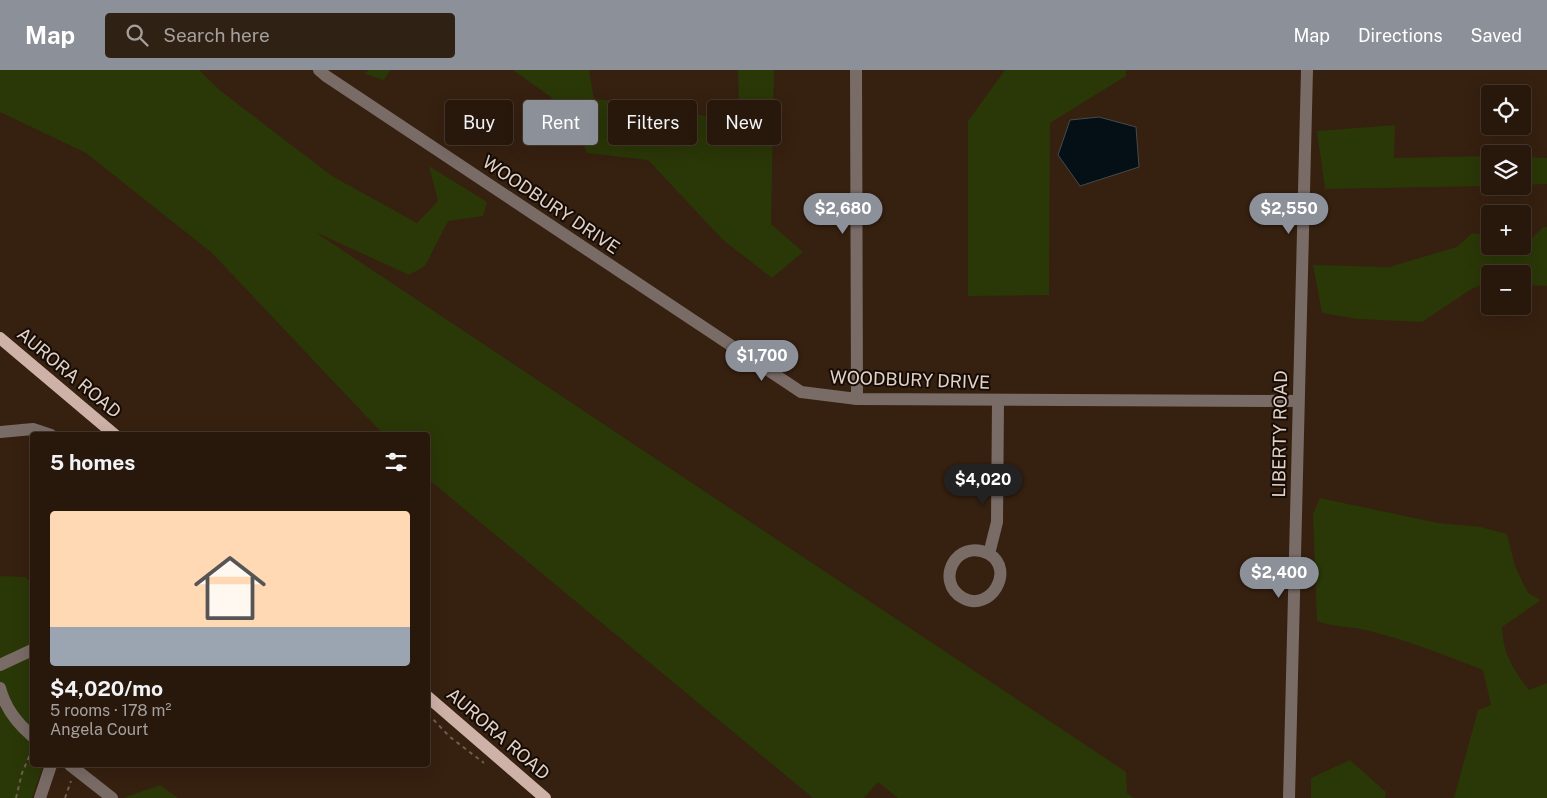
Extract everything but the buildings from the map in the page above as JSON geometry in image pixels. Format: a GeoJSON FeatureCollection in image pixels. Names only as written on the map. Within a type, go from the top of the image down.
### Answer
{"type":"FeatureCollection","features":[{"type":"Feature","properties":{"kind":"main road","name":"AURORA ROAD"},"geometry":{"type":"LineString","coordinates":[[0,338],[112,432]]}},
{"type":"Feature","properties":{"kind":"main road","name":"AURORA ROAD"},"geometry":{"type":"LineString","coordinates":[[430,699],[545,798]]}},
{"type":"Feature","properties":{"kind":"street","name":"WOODBURY DRIVE"},"geometry":{"type":"LineString","coordinates":[[319,70],[801,392],[856,399],[1298,401]]}},
{"type":"Feature","properties":{"kind":"street"},"geometry":{"type":"LineString","coordinates":[[856,70],[856,399]]}},
{"type":"Feature","properties":{"kind":"street","name":"LIBERTY ROAD"},"geometry":{"type":"LineString","coordinates":[[1288,798],[1307,70]]}},
{"type":"Feature","properties":{"kind":"street"},"geometry":{"type":"LineString","coordinates":[[989,554],[997,522],[998,401]]}},
{"type":"Feature","properties":{"kind":"street"},"geometry":{"type":"LineString","coordinates":[[0,432],[33,429],[42,432]]}},
{"type":"Feature","properties":{"kind":"street"},"geometry":{"type":"LineString","coordinates":[[970,550],[982,550],[989,554],[1000,568],[1001,577],[996,591],[989,598],[976,601],[962,598],[952,586],[950,579],[952,565],[959,555],[970,550]]}},
{"type":"Feature","properties":{"kind":"street"},"geometry":{"type":"LineString","coordinates":[[0,665],[30,651]]}},
{"type":"Feature","properties":{"kind":"street"},"geometry":{"type":"LineString","coordinates":[[0,688],[9,710],[20,725],[30,734]]}},
{"type":"Feature","properties":{"kind":"street"},"geometry":{"type":"LineString","coordinates":[[40,798],[50,767]]}},
{"type":"Feature","properties":{"kind":"street"},"geometry":{"type":"LineString","coordinates":[[72,770],[112,798]]}},
{"type":"Feature","properties":{"kind":"path"},"geometry":{"type":"LineString","coordinates":[[430,716],[450,737],[486,764]]}},
{"type":"Feature","properties":{"kind":"path"},"geometry":{"type":"LineString","coordinates":[[16,798],[22,773],[30,755]]}},
{"type":"Feature","properties":{"kind":"path"},"geometry":{"type":"LineString","coordinates":[[65,798],[72,770]]}},
{"type":"Feature","properties":{"kind":"green space"},"geometry":{"type":"Polygon","coordinates":[[[0,70],[199,70],[222,92],[332,176],[417,223],[438,201],[429,166],[487,202],[483,216],[448,221],[425,266],[409,275],[315,232],[1126,772],[1127,793],[1134,798],[898,798],[878,782],[864,798],[813,798],[430,481],[430,432],[381,432],[212,253],[86,153],[0,112],[0,70]]]}},
{"type":"Feature","properties":{"kind":"green space"},"geometry":{"type":"Polygon","coordinates":[[[368,70],[390,70],[384,80],[365,74],[368,70]]]}},
{"type":"Feature","properties":{"kind":"green space"},"geometry":{"type":"Polygon","coordinates":[[[513,70],[589,70],[594,99],[608,100],[608,145],[697,145],[697,115],[707,116],[707,145],[773,145],[771,224],[803,252],[772,278],[723,240],[648,160],[587,153],[584,145],[598,145],[598,100],[554,100],[513,70]]]}},
{"type":"Feature","properties":{"kind":"green space"},"geometry":{"type":"Polygon","coordinates":[[[738,70],[774,70],[773,100],[739,100],[738,70]]]}},
{"type":"Feature","properties":{"kind":"green space"},"geometry":{"type":"Polygon","coordinates":[[[1005,70],[1126,70],[1126,76],[1050,123],[1049,295],[968,296],[968,121],[1005,70]]]}},
{"type":"Feature","properties":{"kind":"green space"},"geometry":{"type":"Polygon","coordinates":[[[1395,125],[1394,158],[1481,156],[1481,186],[1325,189],[1317,131],[1395,125]]]}},
{"type":"Feature","properties":{"kind":"green space"},"geometry":{"type":"Polygon","coordinates":[[[1531,157],[1547,158],[1547,184],[1531,185],[1531,157]]]}},
{"type":"Feature","properties":{"kind":"green space"},"geometry":{"type":"Polygon","coordinates":[[[1543,227],[1547,227],[1547,286],[1531,285],[1531,265],[1481,265],[1481,285],[1470,290],[1422,322],[1358,319],[1322,313],[1313,265],[1389,267],[1457,247],[1472,233],[1481,234],[1481,255],[1531,255],[1532,238],[1543,227]]]}},
{"type":"Feature","properties":{"kind":"green space"},"geometry":{"type":"Polygon","coordinates":[[[1320,498],[1438,523],[1481,527],[1507,534],[1515,566],[1528,593],[1541,600],[1502,627],[1504,645],[1510,661],[1529,690],[1547,683],[1547,798],[1454,798],[1478,710],[1491,705],[1483,670],[1384,635],[1363,629],[1330,625],[1317,621],[1313,514],[1320,498]]]}},
{"type":"Feature","properties":{"kind":"green space"},"geometry":{"type":"Polygon","coordinates":[[[0,576],[25,577],[30,581],[30,767],[42,767],[32,798],[0,798],[0,576]]]}},
{"type":"Feature","properties":{"kind":"green space"},"geometry":{"type":"Polygon","coordinates":[[[1350,760],[1386,792],[1385,798],[1311,798],[1311,778],[1350,760]]]}},
{"type":"Feature","properties":{"kind":"green space"},"geometry":{"type":"Polygon","coordinates":[[[160,785],[178,798],[123,798],[160,785]]]}},
{"type":"Feature","properties":{"kind":"shaded area"},"geometry":{"type":"Polygon","coordinates":[[[1099,117],[1136,127],[1139,167],[1080,186],[1058,155],[1070,120],[1099,117]]]}}]}
